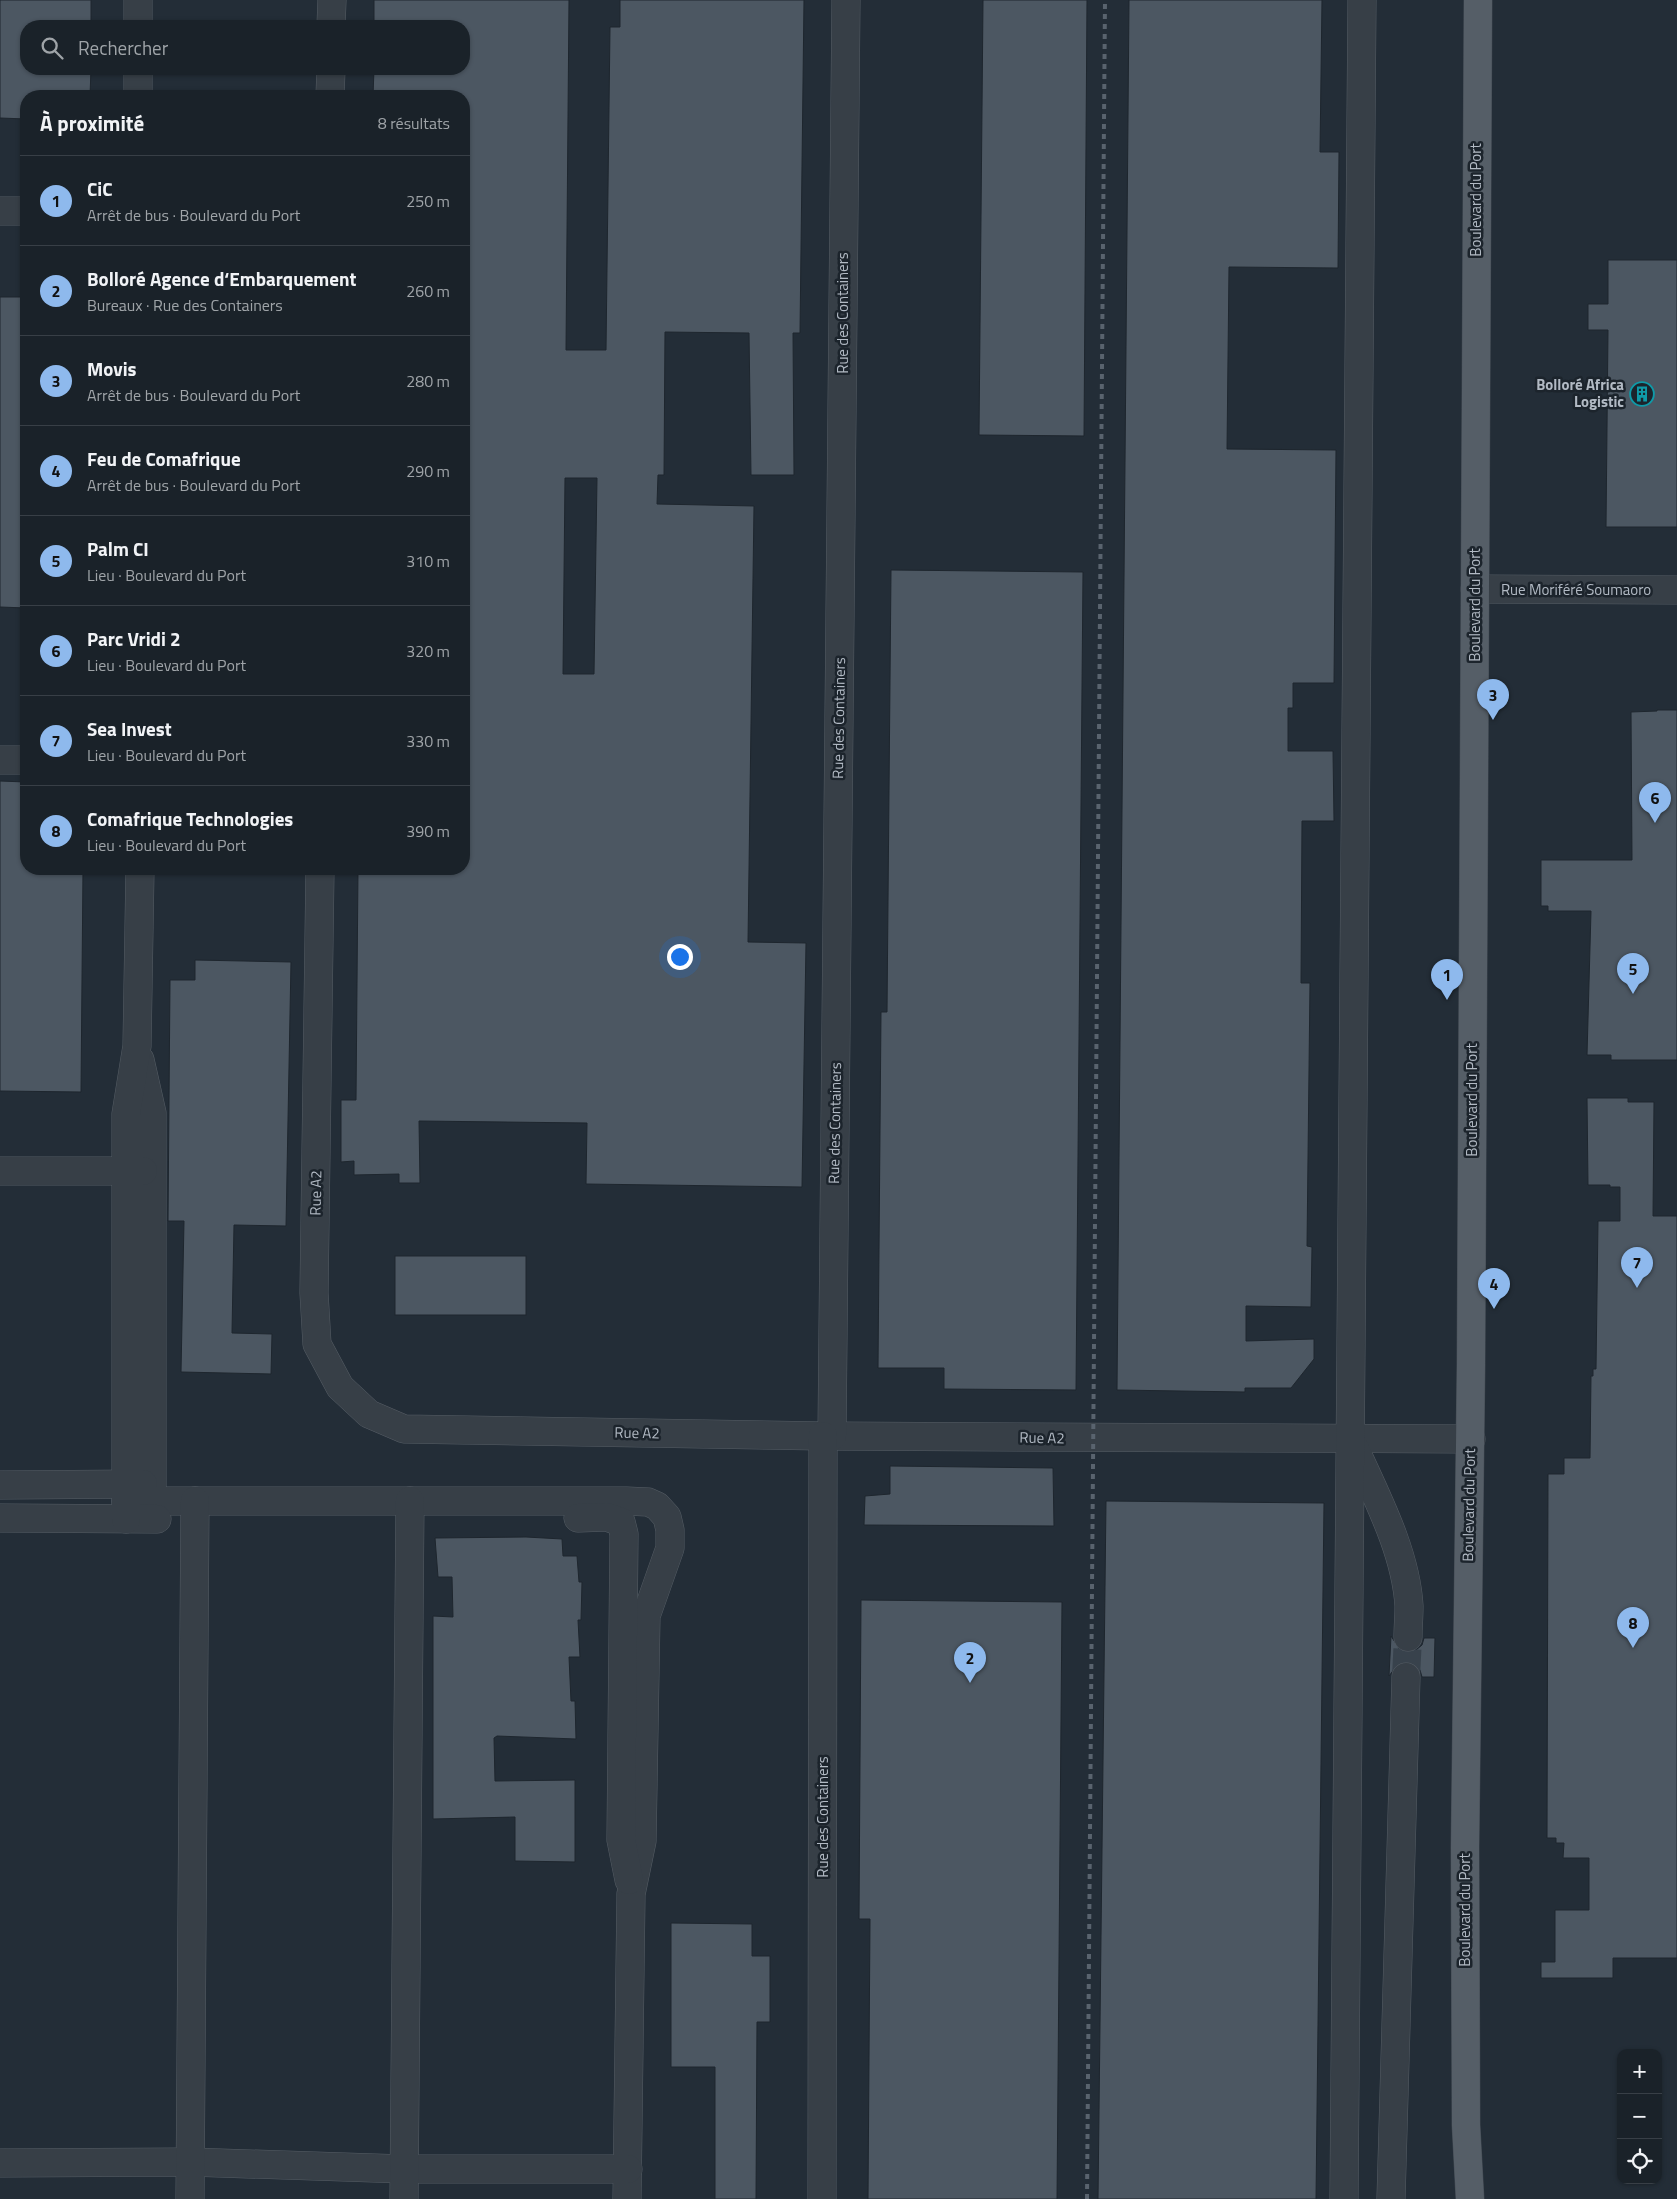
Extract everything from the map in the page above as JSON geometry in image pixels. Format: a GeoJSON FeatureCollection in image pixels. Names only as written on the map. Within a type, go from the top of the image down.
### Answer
{"type":"FeatureCollection","features":[{"type":"Feature","properties":{"kind":"main road","name":"Boulevard du Port"},"geometry":{"type":"LineString","coordinates":[[1470,2199],[1466,2125],[1465,1848],[1471,1439],[1478,0]]}},
{"type":"Feature","properties":{"kind":"street"},"geometry":{"type":"LineString","coordinates":[[138,0],[138,20]]}},
{"type":"Feature","properties":{"kind":"street"},"geometry":{"type":"LineString","coordinates":[[331,20],[332,0]]}},
{"type":"Feature","properties":{"kind":"street","name":"Rue des Containers"},"geometry":{"type":"LineString","coordinates":[[822,2199],[828,1436],[846,0]]}},
{"type":"Feature","properties":{"kind":"street"},"geometry":{"type":"LineString","coordinates":[[1344,2199],[1362,0]]}},
{"type":"Feature","properties":{"kind":"street"},"geometry":{"type":"LineString","coordinates":[[138,75],[138,90]]}},
{"type":"Feature","properties":{"kind":"street"},"geometry":{"type":"LineString","coordinates":[[330,90],[331,75]]}},
{"type":"Feature","properties":{"kind":"street"},"geometry":{"type":"LineString","coordinates":[[0,210],[20,211]]}},
{"type":"Feature","properties":{"kind":"street","name":"Rue Moriféré Soumaoro"},"geometry":{"type":"LineString","coordinates":[[1475,590],[1677,590]]}},
{"type":"Feature","properties":{"kind":"street"},"geometry":{"type":"LineString","coordinates":[[0,760],[20,760]]}},
{"type":"Feature","properties":{"kind":"street"},"geometry":{"type":"LineString","coordinates":[[139,1501],[126,1170],[126,1114],[137,1046],[140,875]]}},
{"type":"Feature","properties":{"kind":"street","name":"Rue A2"},"geometry":{"type":"LineString","coordinates":[[320,875],[314,1293],[317,1344],[340,1386],[369,1414],[404,1429],[828,1436],[1471,1439]]}},
{"type":"Feature","properties":{"kind":"street"},"geometry":{"type":"LineString","coordinates":[[137,1046],[152,1113],[152,1170],[139,1501]]}},
{"type":"Feature","properties":{"kind":"street"},"geometry":{"type":"LineString","coordinates":[[0,1171],[152,1170]]}},
{"type":"Feature","properties":{"kind":"street"},"geometry":{"type":"LineString","coordinates":[[1350,1439],[1388,1525],[1403,1572],[1409,1606],[1408,1637]]}},
{"type":"Feature","properties":{"kind":"street"},"geometry":{"type":"LineString","coordinates":[[0,1485],[139,1501],[195,1510],[410,1510],[607,1517],[620,1522],[624,1534],[621,1840],[631,1894]]}},
{"type":"Feature","properties":{"kind":"street"},"geometry":{"type":"LineString","coordinates":[[0,1518],[139,1501]]}},
{"type":"Feature","properties":{"kind":"street"},"geometry":{"type":"LineString","coordinates":[[410,1510],[626,1501],[648,1502],[657,1506],[667,1517],[670,1530],[670,1548],[646,1616],[642,1841],[631,1894],[627,2199]]}},
{"type":"Feature","properties":{"kind":"street"},"geometry":{"type":"LineString","coordinates":[[190,2199],[195,1510]]}},
{"type":"Feature","properties":{"kind":"street"},"geometry":{"type":"LineString","coordinates":[[404,2199],[410,1510]]}},
{"type":"Feature","properties":{"kind":"street"},"geometry":{"type":"LineString","coordinates":[[1391,2199],[1406,1676]]}},
{"type":"Feature","properties":{"kind":"street"},"geometry":{"type":"LineString","coordinates":[[0,2163],[190,2162],[404,2169],[628,2169]]}},
{"type":"Feature","properties":{"kind":"building"},"geometry":{"type":"Polygon","coordinates":[[[0,0],[91,0],[91,20],[20,20],[20,75],[91,75],[90,90],[20,90],[20,119],[0,118],[0,0]]]}},
{"type":"Feature","properties":{"kind":"building"},"geometry":{"type":"Polygon","coordinates":[[[374,0],[569,0],[566,350],[606,350],[610,27],[620,27],[620,0],[804,0],[800,333],[793,333],[794,475],[751,475],[749,333],[665,332],[664,475],[658,475],[657,504],[754,506],[748,942],[806,943],[802,1187],[586,1184],[587,1123],[419,1121],[420,1183],[399,1183],[399,1174],[354,1175],[354,1161],[341,1162],[341,1100],[356,1100],[358,875],[470,875],[470,90],[373,90],[374,75],[470,75],[470,20],[374,20],[374,0]],[[565,478],[563,674],[594,674],[597,478],[565,478]]]}},
{"type":"Feature","properties":{"kind":"building"},"geometry":{"type":"Polygon","coordinates":[[[983,0],[1087,0],[1084,436],[979,435],[983,0]]]}},
{"type":"Feature","properties":{"kind":"building"},"geometry":{"type":"Polygon","coordinates":[[[1129,0],[1322,0],[1320,152],[1339,152],[1338,268],[1229,267],[1227,449],[1336,450],[1334,683],[1293,683],[1293,708],[1288,708],[1288,751],[1333,751],[1334,821],[1302,821],[1301,983],[1310,983],[1307,1246],[1312,1247],[1311,1307],[1246,1306],[1246,1341],[1314,1339],[1314,1359],[1291,1388],[1245,1388],[1245,1392],[1117,1390],[1129,0]]]}},
{"type":"Feature","properties":{"kind":"building","name":"Bolloré Africa Logistic"},"geometry":{"type":"Polygon","coordinates":[[[1608,260],[1677,260],[1677,527],[1606,527],[1608,330],[1588,330],[1588,304],[1608,304],[1608,260]]]}},
{"type":"Feature","properties":{"kind":"building"},"geometry":{"type":"Polygon","coordinates":[[[0,297],[20,297],[20,608],[0,607],[0,297]]]}},
{"type":"Feature","properties":{"kind":"building"},"geometry":{"type":"Polygon","coordinates":[[[891,570],[1083,572],[1076,1390],[944,1389],[944,1368],[878,1368],[881,1012],[887,1012],[891,570]]]}},
{"type":"Feature","properties":{"kind":"building"},"geometry":{"type":"Polygon","coordinates":[[[1677,710],[1677,1060],[1611,1060],[1611,1055],[1587,1055],[1591,911],[1548,911],[1548,906],[1541,906],[1541,860],[1632,860],[1631,712],[1677,710]]]}},
{"type":"Feature","properties":{"kind":"building"},"geometry":{"type":"Polygon","coordinates":[[[0,781],[20,782],[20,875],[83,875],[81,1092],[0,1091],[0,781]]]}},
{"type":"Feature","properties":{"kind":"building"},"geometry":{"type":"Polygon","coordinates":[[[195,960],[291,962],[286,1226],[234,1225],[232,1333],[272,1334],[271,1374],[181,1372],[184,1221],[168,1221],[170,980],[195,980],[195,960]]]}},
{"type":"Feature","properties":{"kind":"building"},"geometry":{"type":"Polygon","coordinates":[[[1587,1098],[1628,1098],[1628,1102],[1654,1102],[1653,1216],[1677,1216],[1677,1958],[1613,1958],[1613,1978],[1541,1978],[1541,1962],[1555,1962],[1555,1910],[1589,1910],[1589,1858],[1563,1858],[1564,1843],[1556,1843],[1556,1838],[1547,1838],[1548,1474],[1564,1474],[1564,1458],[1590,1458],[1591,1376],[1593,1376],[1593,1369],[1596,1369],[1598,1221],[1620,1221],[1620,1187],[1588,1185],[1587,1098]]]}},
{"type":"Feature","properties":{"kind":"building"},"geometry":{"type":"Polygon","coordinates":[[[395,1256],[526,1256],[526,1315],[395,1315],[395,1256]]]}},
{"type":"Feature","properties":{"kind":"building"},"geometry":{"type":"Polygon","coordinates":[[[890,1466],[1053,1468],[1054,1526],[864,1525],[865,1496],[890,1494],[890,1466]]]}},
{"type":"Feature","properties":{"kind":"building"},"geometry":{"type":"Polygon","coordinates":[[[1106,1501],[1324,1503],[1316,2199],[1098,2199],[1106,1501]]]}},
{"type":"Feature","properties":{"kind":"building"},"geometry":{"type":"Polygon","coordinates":[[[526,1537],[562,1539],[563,1556],[577,1556],[579,1582],[582,1582],[581,1620],[578,1620],[580,1657],[569,1657],[571,1701],[575,1701],[576,1739],[497,1736],[494,1738],[495,1781],[575,1780],[575,1862],[515,1861],[515,1817],[433,1819],[433,1616],[453,1617],[452,1577],[438,1577],[435,1538],[526,1537]]]}},
{"type":"Feature","properties":{"kind":"building"},"geometry":{"type":"Polygon","coordinates":[[[861,1600],[1062,1602],[1057,2199],[868,2199],[870,1919],[859,1919],[861,1600]]]}},
{"type":"Feature","properties":{"kind":"building"},"geometry":{"type":"Polygon","coordinates":[[[1391,1636],[1400,1650],[1407,1653],[1416,1650],[1422,1645],[1424,1638],[1435,1638],[1434,1677],[1422,1677],[1420,1670],[1415,1664],[1407,1661],[1398,1664],[1389,1676],[1391,1636]]]}},
{"type":"Feature","properties":{"kind":"building"},"geometry":{"type":"Polygon","coordinates":[[[671,1923],[752,1924],[752,1956],[770,1956],[770,2022],[757,2022],[756,2199],[715,2199],[715,2067],[671,2067],[671,1923]]]}},
{"type":"Feature","properties":{"kind":"tunnel"},"geometry":{"type":"LineString","coordinates":[[1406,1677],[1408,1637]]}},
{"type":"Feature","properties":{"kind":"railway"},"geometry":{"type":"LineString","coordinates":[[1087,2199],[1105,0]]}},
{"type":"Feature","properties":{"kind":"place","name":"Bolloré Africa Logistic"},"geometry":{"type":"Point","coordinates":[1642,394]}},
{"type":"Feature","properties":{"kind":"place","name":"Movis"},"geometry":{"type":"Point","coordinates":[1493,720]}},
{"type":"Feature","properties":{"kind":"place","name":"Parc Vridi 2"},"geometry":{"type":"Point","coordinates":[1655,823]}},
{"type":"Feature","properties":{"kind":"place","name":"Palm CI"},"geometry":{"type":"Point","coordinates":[1633,994]}},
{"type":"Feature","properties":{"kind":"place","name":"CiC"},"geometry":{"type":"Point","coordinates":[1447,1000]}},
{"type":"Feature","properties":{"kind":"place","name":"Sea Invest"},"geometry":{"type":"Point","coordinates":[1637,1288]}},
{"type":"Feature","properties":{"kind":"place","name":"Feu de Comafrique"},"geometry":{"type":"Point","coordinates":[1494,1309]}},
{"type":"Feature","properties":{"kind":"place","name":"Comafrique Technologies"},"geometry":{"type":"Point","coordinates":[1633,1648]}},
{"type":"Feature","properties":{"kind":"place","name":"Bolloré Agence d‘Embarquement"},"geometry":{"type":"Point","coordinates":[970,1683]}}]}
